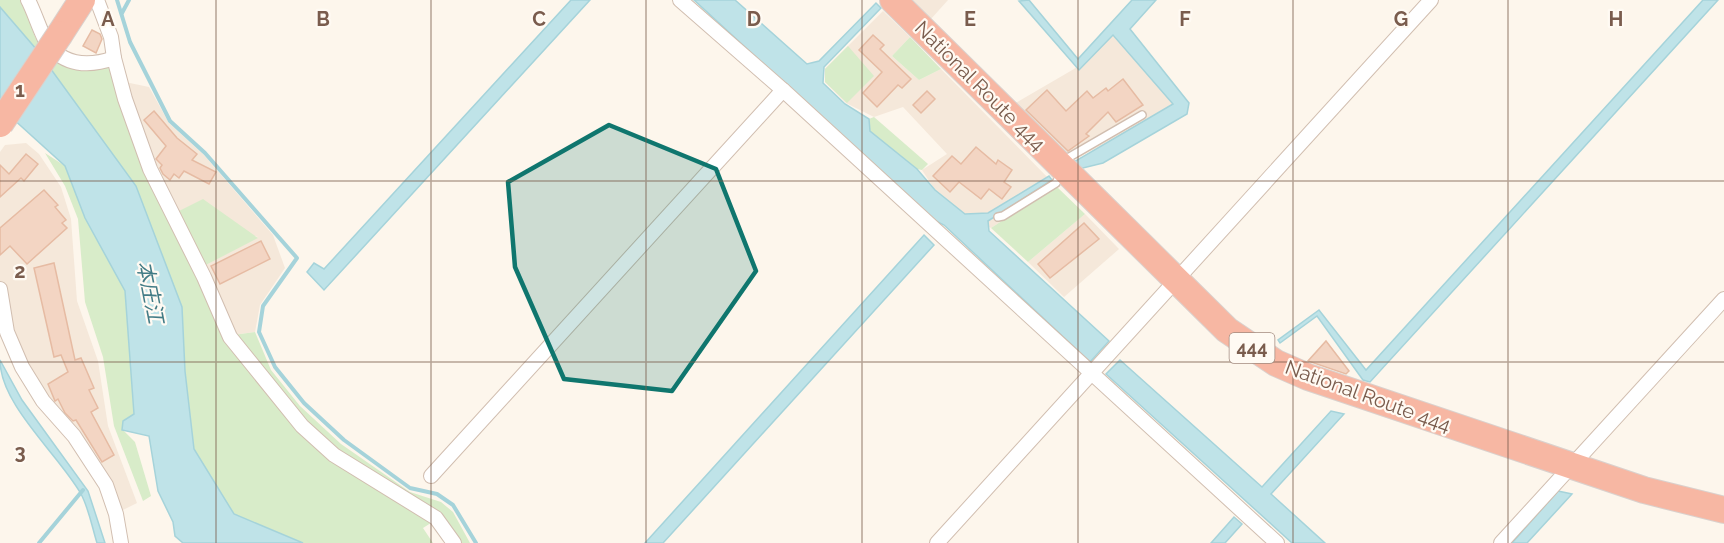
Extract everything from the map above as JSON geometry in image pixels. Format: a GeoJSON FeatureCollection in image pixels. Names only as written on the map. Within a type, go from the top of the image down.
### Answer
{"type":"FeatureCollection","features":[{"type":"Feature","properties":{"kind":"highway"},"geometry":{"type":"LineString","coordinates":[[0,124],[82,0]]}},
{"type":"Feature","properties":{"kind":"highway","name":"National Route 444"},"geometry":{"type":"LineString","coordinates":[[894,0],[1227,330],[1276,363],[1365,398],[1644,490],[1724,510]]}},
{"type":"Feature","properties":{"kind":"street"},"geometry":{"type":"LineString","coordinates":[[28,0],[39,20],[46,42],[64,60],[93,65],[114,58]]}},
{"type":"Feature","properties":{"kind":"street"},"geometry":{"type":"LineString","coordinates":[[97,0],[111,37],[114,58],[150,169],[204,277],[230,337],[302,426],[334,455],[436,518],[454,543]]}},
{"type":"Feature","properties":{"kind":"street"},"geometry":{"type":"LineString","coordinates":[[680,0],[783,90],[1277,543]]}},
{"type":"Feature","properties":{"kind":"street"},"geometry":{"type":"LineString","coordinates":[[937,543],[1431,0]]}},
{"type":"Feature","properties":{"kind":"street"},"geometry":{"type":"LineString","coordinates":[[431,476],[783,90]]}},
{"type":"Feature","properties":{"kind":"street"},"geometry":{"type":"LineString","coordinates":[[0,289],[7,332],[22,367],[43,401],[74,436],[106,485],[116,514],[120,543]]}},
{"type":"Feature","properties":{"kind":"street"},"geometry":{"type":"LineString","coordinates":[[1501,543],[1724,299]]}},
{"type":"Feature","properties":{"kind":"lane"},"geometry":{"type":"LineString","coordinates":[[998,217],[1056,183],[1066,159],[1142,115]]}},
{"type":"Feature","properties":{"kind":"highlighted area"},"geometry":{"type":"Polygon","coordinates":[[[609,125],[716,169],[756,271],[672,391],[564,379],[515,267],[508,182],[609,125]]]}},
{"type":"Feature","properties":{"kind":"shaded area"},"geometry":{"type":"Polygon","coordinates":[[[910,0],[948,0],[930,20],[910,0]]]}},
{"type":"Feature","properties":{"kind":"shaded area"},"geometry":{"type":"Polygon","coordinates":[[[883,11],[910,37],[892,56],[919,80],[941,69],[1056,186],[991,228],[965,214],[935,190],[922,170],[947,154],[903,107],[874,117],[846,103],[825,82],[825,69],[883,11]]]}},
{"type":"Feature","properties":{"kind":"shaded area"},"geometry":{"type":"Polygon","coordinates":[[[1116,30],[1179,106],[1069,162],[1012,105],[1074,69],[1116,30]]]}},
{"type":"Feature","properties":{"kind":"shaded area"},"geometry":{"type":"Polygon","coordinates":[[[125,82],[149,87],[169,123],[204,155],[273,235],[285,268],[260,305],[255,332],[233,335],[202,267],[258,237],[175,213],[154,167],[125,82]]]}},
{"type":"Feature","properties":{"kind":"shaded area"},"geometry":{"type":"Polygon","coordinates":[[[26,143],[39,154],[61,187],[71,219],[77,301],[98,361],[108,426],[137,503],[113,515],[101,487],[72,441],[37,397],[0,314],[0,152],[5,145],[26,143]]]}},
{"type":"Feature","properties":{"kind":"shaded area"},"geometry":{"type":"Polygon","coordinates":[[[1085,214],[1119,249],[1064,297],[1028,262],[1085,214]]]}},
{"type":"Feature","properties":{"kind":"green space"},"geometry":{"type":"Polygon","coordinates":[[[0,0],[22,0],[36,39],[54,59],[81,68],[111,67],[226,336],[255,332],[271,370],[300,406],[341,444],[410,492],[441,502],[453,512],[470,543],[458,543],[434,521],[423,528],[433,543],[303,543],[234,514],[194,449],[185,371],[182,307],[0,11],[0,0]]]}},
{"type":"Feature","properties":{"kind":"green space"},"geometry":{"type":"Polygon","coordinates":[[[910,37],[941,69],[919,80],[892,56],[910,37]]]}},
{"type":"Feature","properties":{"kind":"green space"},"geometry":{"type":"Polygon","coordinates":[[[848,46],[874,76],[847,103],[825,82],[825,69],[848,46]]]}},
{"type":"Feature","properties":{"kind":"green space"},"geometry":{"type":"Polygon","coordinates":[[[874,117],[928,164],[922,170],[917,169],[869,131],[869,119],[874,117]]]}},
{"type":"Feature","properties":{"kind":"green space"},"geometry":{"type":"Polygon","coordinates":[[[45,153],[65,166],[86,218],[125,291],[134,414],[123,421],[122,429],[135,442],[151,496],[143,501],[114,426],[103,357],[85,302],[78,219],[65,186],[45,153]]]}},
{"type":"Feature","properties":{"kind":"green space"},"geometry":{"type":"Polygon","coordinates":[[[1056,186],[1085,214],[1028,262],[991,228],[1056,186]]]}},
{"type":"Feature","properties":{"kind":"green space"},"geometry":{"type":"Polygon","coordinates":[[[203,199],[258,238],[202,267],[175,213],[203,199]]]}},
{"type":"Feature","properties":{"kind":"water"},"geometry":{"type":"Polygon","coordinates":[[[571,0],[590,0],[324,290],[307,272],[314,263],[324,269],[571,0]]]}},
{"type":"Feature","properties":{"kind":"water"},"geometry":{"type":"Polygon","coordinates":[[[694,0],[735,0],[807,64],[819,61],[876,3],[881,8],[824,67],[823,83],[845,104],[869,119],[870,131],[917,169],[935,190],[965,214],[988,213],[1049,176],[1052,180],[988,221],[989,231],[1109,341],[1090,362],[944,225],[932,219],[694,0]]]}},
{"type":"Feature","properties":{"kind":"water"},"geometry":{"type":"Polygon","coordinates":[[[1029,0],[1078,59],[1132,0],[1156,0],[1130,29],[1189,103],[1187,114],[1103,163],[1079,169],[1072,163],[1173,104],[1113,35],[1079,70],[1019,1],[1029,0]]]}},
{"type":"Feature","properties":{"kind":"water"},"geometry":{"type":"Polygon","coordinates":[[[1703,0],[1718,0],[1370,382],[1363,380],[1317,316],[1280,343],[1278,340],[1319,310],[1366,370],[1703,0]]]}},
{"type":"Feature","properties":{"kind":"water","name":"本庄江"},"geometry":{"type":"Polygon","coordinates":[[[0,7],[37,50],[136,186],[182,307],[185,371],[194,449],[234,514],[303,543],[183,543],[175,536],[173,522],[158,491],[149,436],[122,430],[123,421],[134,414],[125,291],[85,218],[65,166],[0,107],[0,7]]]}},
{"type":"Feature","properties":{"kind":"water"},"geometry":{"type":"Polygon","coordinates":[[[924,235],[934,245],[663,543],[645,543],[924,235]]]}},
{"type":"Feature","properties":{"kind":"water"},"geometry":{"type":"Polygon","coordinates":[[[0,360],[22,400],[88,491],[105,543],[97,543],[81,494],[20,412],[3,377],[0,360]]]}},
{"type":"Feature","properties":{"kind":"water"},"geometry":{"type":"Polygon","coordinates":[[[1120,360],[1262,487],[1331,411],[1344,414],[1271,494],[1325,543],[1292,543],[1106,374],[1120,360]]]}},
{"type":"Feature","properties":{"kind":"water"},"geometry":{"type":"Polygon","coordinates":[[[1558,491],[1572,494],[1527,543],[1512,543],[1558,491]]]}},
{"type":"Feature","properties":{"kind":"water"},"geometry":{"type":"Polygon","coordinates":[[[1234,517],[1242,524],[1225,543],[1211,543],[1234,517]]]}},
{"type":"Feature","properties":{"kind":"building"},"geometry":{"type":"Polygon","coordinates":[[[92,30],[100,34],[102,39],[96,53],[83,46],[92,30]]]}},
{"type":"Feature","properties":{"kind":"building"},"geometry":{"type":"Polygon","coordinates":[[[873,35],[884,45],[880,49],[911,79],[902,88],[898,85],[877,107],[863,93],[882,72],[859,50],[873,35]]]}},
{"type":"Feature","properties":{"kind":"building"},"geometry":{"type":"Polygon","coordinates":[[[1123,79],[1143,105],[1116,122],[1108,112],[1086,134],[1089,136],[1068,151],[1026,110],[1047,90],[1066,111],[1087,91],[1093,98],[1106,88],[1108,91],[1123,79]]]}},
{"type":"Feature","properties":{"kind":"building"},"geometry":{"type":"Polygon","coordinates":[[[927,91],[935,99],[921,113],[913,105],[927,91]]]}},
{"type":"Feature","properties":{"kind":"building"},"geometry":{"type":"Polygon","coordinates":[[[154,111],[177,138],[197,154],[192,160],[216,172],[209,184],[184,171],[179,178],[174,174],[170,180],[163,174],[160,168],[162,165],[156,159],[166,146],[144,120],[154,111]]]}},
{"type":"Feature","properties":{"kind":"building"},"geometry":{"type":"Polygon","coordinates":[[[976,147],[996,164],[998,160],[1012,170],[1004,182],[1011,187],[1002,199],[989,189],[981,199],[959,182],[950,192],[933,176],[952,156],[961,164],[976,147]]]}},
{"type":"Feature","properties":{"kind":"building"},"geometry":{"type":"Polygon","coordinates":[[[26,154],[38,164],[24,181],[21,178],[0,197],[0,165],[9,174],[26,154]]]}},
{"type":"Feature","properties":{"kind":"building"},"geometry":{"type":"Polygon","coordinates":[[[44,190],[58,205],[55,207],[66,220],[62,223],[67,228],[27,264],[10,246],[0,255],[0,228],[44,190]]]}},
{"type":"Feature","properties":{"kind":"building"},"geometry":{"type":"Polygon","coordinates":[[[1084,223],[1099,239],[1050,278],[1038,264],[1084,223]]]}},
{"type":"Feature","properties":{"kind":"building"},"geometry":{"type":"Polygon","coordinates":[[[261,241],[270,259],[220,284],[211,266],[261,241]]]}},
{"type":"Feature","properties":{"kind":"building"},"geometry":{"type":"Polygon","coordinates":[[[54,263],[75,360],[81,358],[94,388],[89,390],[98,408],[91,412],[114,455],[102,462],[76,420],[73,421],[65,413],[58,399],[55,401],[48,384],[68,372],[61,355],[54,357],[34,268],[54,263]]]}},
{"type":"Feature","properties":{"kind":"building"},"geometry":{"type":"Polygon","coordinates":[[[1326,341],[1349,371],[1346,374],[1308,361],[1326,341]]]}},
{"type":"Feature","properties":{"kind":"waterway"},"geometry":{"type":"LineString","coordinates":[[117,0],[130,42],[170,121],[205,153],[297,258],[263,306],[259,332],[275,367],[304,403],[344,440],[410,488],[437,494],[453,505],[476,543]]}},
{"type":"Feature","properties":{"kind":"waterway"},"geometry":{"type":"LineString","coordinates":[[122,13],[129,0]]}},
{"type":"Feature","properties":{"kind":"waterway"},"geometry":{"type":"LineString","coordinates":[[39,543],[83,490]]}}]}
